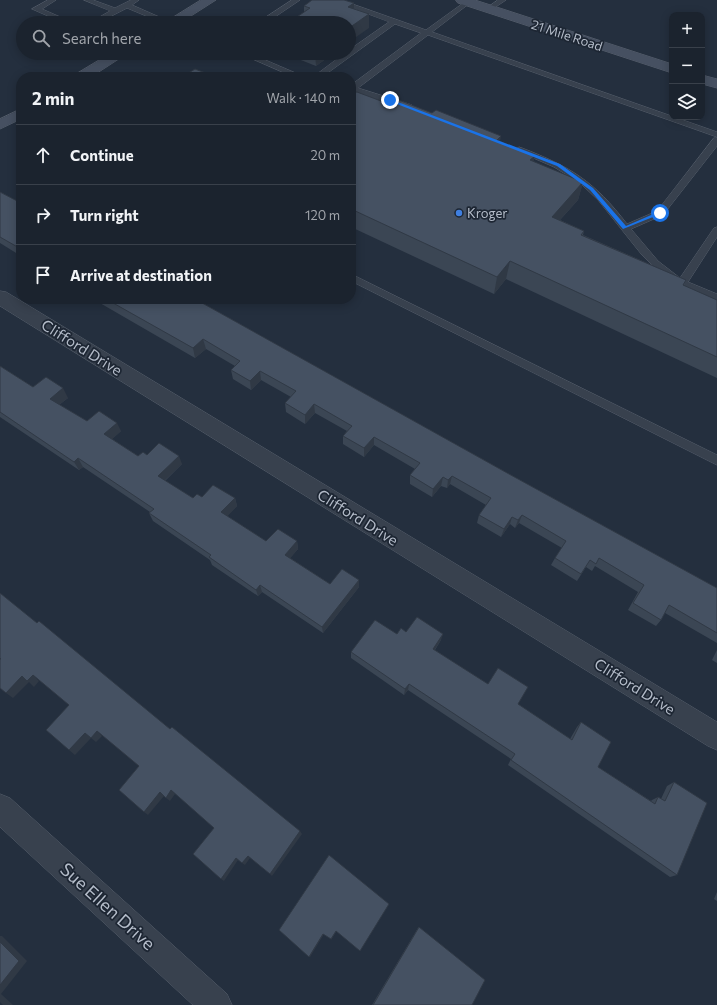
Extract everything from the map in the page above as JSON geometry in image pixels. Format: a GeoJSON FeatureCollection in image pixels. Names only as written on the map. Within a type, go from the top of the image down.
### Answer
{"type":"FeatureCollection","features":[{"type":"Feature","properties":{"kind":"street"},"geometry":{"type":"LineString","coordinates":[[182,16],[210,0]]}},
{"type":"Feature","properties":{"kind":"street","name":"21 Mile Road"},"geometry":{"type":"LineString","coordinates":[[465,1],[669,68]]}},
{"type":"Feature","properties":{"kind":"street"},"geometry":{"type":"LineString","coordinates":[[89,72],[109,60]]}},
{"type":"Feature","properties":{"kind":"street"},"geometry":{"type":"LineString","coordinates":[[705,80],[717,84]]}},
{"type":"Feature","properties":{"kind":"street"},"geometry":{"type":"LineString","coordinates":[[0,125],[16,116]]}},
{"type":"Feature","properties":{"kind":"street","name":"Clifford Drive"},"geometry":{"type":"LineString","coordinates":[[0,297],[717,737]]}},
{"type":"Feature","properties":{"kind":"street","name":"Sue Ellen Drive"},"geometry":{"type":"LineString","coordinates":[[0,808],[216,1005]]}},
{"type":"Feature","properties":{"kind":"lane"},"geometry":{"type":"LineString","coordinates":[[53,0],[36,9],[53,16]]}},
{"type":"Feature","properties":{"kind":"lane"},"geometry":{"type":"LineString","coordinates":[[87,0],[115,11]]}},
{"type":"Feature","properties":{"kind":"lane"},"geometry":{"type":"LineString","coordinates":[[106,16],[136,0]]}},
{"type":"Feature","properties":{"kind":"lane"},"geometry":{"type":"LineString","coordinates":[[272,16],[297,0]]}},
{"type":"Feature","properties":{"kind":"lane"},"geometry":{"type":"LineString","coordinates":[[334,0],[717,135]]}},
{"type":"Feature","properties":{"kind":"lane"},"geometry":{"type":"LineString","coordinates":[[489,9],[503,0]]}},
{"type":"Feature","properties":{"kind":"lane"},"geometry":{"type":"LineString","coordinates":[[356,84],[427,33],[465,1]]}},
{"type":"Feature","properties":{"kind":"lane"},"geometry":{"type":"LineString","coordinates":[[126,5],[153,16]]}},
{"type":"Feature","properties":{"kind":"lane"},"geometry":{"type":"LineString","coordinates":[[356,49],[394,22]]}},
{"type":"Feature","properties":{"kind":"lane"},"geometry":{"type":"LineString","coordinates":[[260,60],[290,72]]}},
{"type":"Feature","properties":{"kind":"lane"},"geometry":{"type":"LineString","coordinates":[[324,72],[341,60]]}},
{"type":"Feature","properties":{"kind":"lane"},"geometry":{"type":"LineString","coordinates":[[356,90],[417,110]]}},
{"type":"Feature","properties":{"kind":"lane"},"geometry":{"type":"LineString","coordinates":[[625,228],[660,213],[717,140]]}},
{"type":"Feature","properties":{"kind":"lane"},"geometry":{"type":"LineString","coordinates":[[510,146],[558,165],[573,174],[592,189],[666,273],[682,283],[717,298]]}},
{"type":"Feature","properties":{"kind":"lane"},"geometry":{"type":"LineString","coordinates":[[682,283],[717,230]]}},
{"type":"Feature","properties":{"kind":"lane"},"geometry":{"type":"LineString","coordinates":[[356,280],[717,460]]}},
{"type":"Feature","properties":{"kind":"building"},"geometry":{"type":"Polygon","coordinates":[[[312,0],[344,0],[354,3],[348,7],[369,14],[356,23],[356,16],[298,16],[310,8],[304,6],[312,0]]]}},
{"type":"Feature","properties":{"kind":"building"},"geometry":{"type":"Polygon","coordinates":[[[195,69],[203,72],[190,72],[195,69]]]}},
{"type":"Feature","properties":{"kind":"building"},"geometry":{"type":"Polygon","coordinates":[[[356,92],[389,104],[396,99],[432,113],[436,110],[501,136],[497,140],[535,156],[530,160],[583,182],[552,217],[584,231],[581,235],[686,280],[683,285],[717,300],[717,357],[510,261],[497,277],[356,211],[356,92]]]}},
{"type":"Feature","properties":{"kind":"building"},"geometry":{"type":"Polygon","coordinates":[[[0,192],[16,200],[16,246],[0,237],[0,192]]]}},
{"type":"Feature","properties":{"kind":"building"},"geometry":{"type":"Polygon","coordinates":[[[115,304],[204,304],[717,588],[717,633],[669,605],[661,620],[633,603],[644,585],[599,558],[596,564],[590,560],[581,574],[555,558],[566,541],[522,515],[518,520],[512,517],[504,529],[479,515],[491,498],[452,476],[448,480],[443,477],[433,489],[410,475],[420,463],[374,437],[364,448],[343,436],[352,426],[314,404],[305,415],[285,403],[296,391],[260,371],[250,381],[231,370],[240,361],[203,339],[193,348],[115,304]]]}},
{"type":"Feature","properties":{"kind":"building"},"geometry":{"type":"Polygon","coordinates":[[[0,366],[33,387],[46,377],[63,388],[50,399],[87,421],[99,411],[117,423],[104,434],[138,456],[143,452],[147,455],[159,443],[179,456],[158,476],[193,498],[197,494],[202,497],[213,485],[235,498],[221,512],[266,541],[278,529],[297,541],[285,555],[330,584],[342,569],[359,580],[322,627],[260,585],[256,590],[209,557],[211,555],[149,513],[154,509],[78,458],[74,462],[0,412],[0,366]]]}},
{"type":"Feature","properties":{"kind":"building"},"geometry":{"type":"Polygon","coordinates":[[[0,593],[37,623],[39,621],[170,729],[172,727],[300,831],[270,874],[248,856],[242,863],[236,858],[221,879],[193,854],[214,828],[171,790],[166,798],[160,792],[144,812],[119,790],[139,766],[97,731],[91,738],[85,733],[69,750],[46,730],[69,705],[33,675],[27,681],[22,676],[6,693],[0,688],[0,593]]]}},
{"type":"Feature","properties":{"kind":"building"},"geometry":{"type":"Polygon","coordinates":[[[417,617],[443,634],[433,649],[488,684],[498,668],[528,687],[518,704],[572,740],[581,722],[611,742],[598,767],[655,804],[658,797],[665,801],[674,782],[707,803],[677,875],[511,760],[515,754],[409,684],[405,689],[351,652],[375,620],[397,634],[401,628],[406,632],[417,617]]]}},
{"type":"Feature","properties":{"kind":"building"},"geometry":{"type":"Polygon","coordinates":[[[329,855],[389,904],[360,951],[336,931],[331,939],[323,934],[309,957],[279,930],[329,855]]]}},
{"type":"Feature","properties":{"kind":"building"},"geometry":{"type":"Polygon","coordinates":[[[419,927],[485,980],[472,1005],[373,1005],[419,927]]]}},
{"type":"Feature","properties":{"kind":"building"},"geometry":{"type":"Polygon","coordinates":[[[0,942],[19,961],[0,985],[0,942]]]}},
{"type":"Feature","properties":{"kind":"place","name":"Kroger"},"geometry":{"type":"Point","coordinates":[459,213]}},
{"type":"Feature","properties":{"kind":"route"},"geometry":{"type":"LineString","coordinates":[[390,100],[558,165],[573,174],[592,189],[625,228],[660,213]]}}]}
